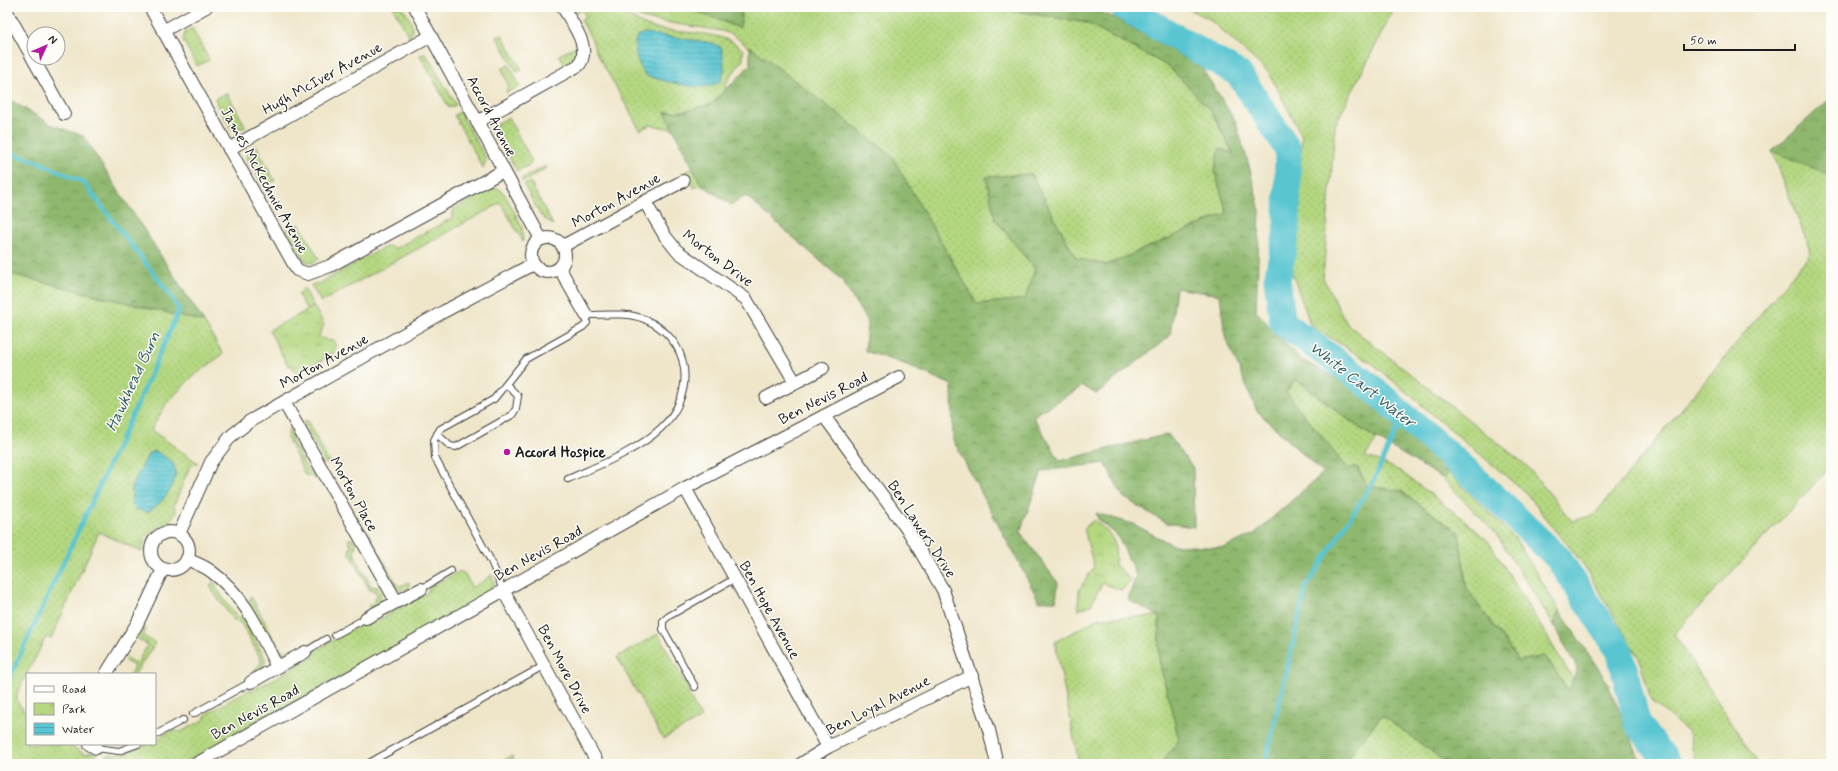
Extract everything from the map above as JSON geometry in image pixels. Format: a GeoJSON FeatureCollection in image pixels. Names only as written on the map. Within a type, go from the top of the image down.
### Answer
{"type":"FeatureCollection","features":[{"type":"Feature","properties":{"kind":"street","name":"James McKechnie Avenue"},"geometry":{"type":"LineString","coordinates":[[150,7],[298,270],[308,274],[330,266],[503,171]]}},
{"type":"Feature","properties":{"kind":"street"},"geometry":{"type":"LineString","coordinates":[[163,31],[206,7]]}},
{"type":"Feature","properties":{"kind":"street","name":"Accord Avenue"},"geometry":{"type":"LineString","coordinates":[[415,7],[541,239]]}},
{"type":"Feature","properties":{"kind":"street"},"geometry":{"type":"LineString","coordinates":[[477,122],[579,65],[584,58],[583,46],[563,7]]}},
{"type":"Feature","properties":{"kind":"street"},"geometry":{"type":"LineString","coordinates":[[7,12],[64,114]]}},
{"type":"Feature","properties":{"kind":"street","name":"Hugh McIver Avenue"},"geometry":{"type":"LineString","coordinates":[[229,148],[431,36]]}},
{"type":"Feature","properties":{"kind":"street","name":"Morton Avenue"},"geometry":{"type":"LineString","coordinates":[[564,246],[683,182]]}},
{"type":"Feature","properties":{"kind":"street","name":"Morton Drive"},"geometry":{"type":"LineString","coordinates":[[645,202],[665,236],[677,250],[746,299],[794,382]]}},
{"type":"Feature","properties":{"kind":"street"},"geometry":{"type":"LineString","coordinates":[[541,239],[556,240],[564,246],[566,256],[560,269],[549,273],[542,272],[533,264],[531,258],[533,247],[541,239]]}},
{"type":"Feature","properties":{"kind":"street","name":"Morton Avenue"},"geometry":{"type":"LineString","coordinates":[[179,534],[211,462],[231,436],[250,421],[443,312],[533,264]]}},
{"type":"Feature","properties":{"kind":"street"},"geometry":{"type":"LineString","coordinates":[[560,269],[586,315]]}},
{"type":"Feature","properties":{"kind":"street"},"geometry":{"type":"LineString","coordinates":[[766,398],[823,368]]}},
{"type":"Feature","properties":{"kind":"street","name":"Ben Nevis Road"},"geometry":{"type":"LineString","coordinates":[[196,764],[685,488],[899,377]]}},
{"type":"Feature","properties":{"kind":"street","name":"Morton Place"},"geometry":{"type":"LineString","coordinates":[[284,402],[396,601]]}},
{"type":"Feature","properties":{"kind":"street","name":"Ben Lawers Drive"},"geometry":{"type":"LineString","coordinates":[[824,416],[909,532],[943,590],[989,730],[997,764]]}},
{"type":"Feature","properties":{"kind":"street","name":"Ben Hope Avenue"},"geometry":{"type":"LineString","coordinates":[[685,488],[828,747]]}},
{"type":"Feature","properties":{"kind":"street"},"geometry":{"type":"LineString","coordinates":[[171,532],[179,534],[188,545],[189,552],[187,559],[183,565],[177,569],[163,569],[156,564],[153,558],[151,551],[153,543],[157,537],[164,533],[171,532]]}},
{"type":"Feature","properties":{"kind":"street"},"geometry":{"type":"LineString","coordinates":[[187,559],[211,570],[234,591],[245,604],[277,667]]}},
{"type":"Feature","properties":{"kind":"street"},"geometry":{"type":"LineString","coordinates":[[107,673],[137,624],[163,569]]}},
{"type":"Feature","properties":{"kind":"street"},"geometry":{"type":"LineString","coordinates":[[366,618],[421,589]]}},
{"type":"Feature","properties":{"kind":"street","name":"Ben More Drive"},"geometry":{"type":"LineString","coordinates":[[503,590],[598,764]]}},
{"type":"Feature","properties":{"kind":"street"},"geometry":{"type":"LineString","coordinates":[[251,682],[305,652]]}},
{"type":"Feature","properties":{"kind":"street","name":"Ben Loyal Avenue"},"geometry":{"type":"LineString","coordinates":[[801,764],[828,747],[972,676]]}},
{"type":"Feature","properties":{"kind":"lane"},"geometry":{"type":"LineString","coordinates":[[503,590],[491,561],[435,458],[434,440],[437,434],[440,429],[494,400],[526,359],[582,327],[586,323],[586,315],[627,315],[644,319],[659,328],[672,341],[683,361],[685,377],[684,390],[679,405],[660,428],[640,443],[568,479]]}},
{"type":"Feature","properties":{"kind":"lane"},"geometry":{"type":"LineString","coordinates":[[437,434],[450,446],[456,447],[512,415],[516,409],[518,396],[507,385]]}},
{"type":"Feature","properties":{"kind":"lane"},"geometry":{"type":"LineString","coordinates":[[421,589],[451,571]]}},
{"type":"Feature","properties":{"kind":"lane"},"geometry":{"type":"LineString","coordinates":[[695,687],[663,629],[663,621],[669,616],[734,579]]}},
{"type":"Feature","properties":{"kind":"lane"},"geometry":{"type":"LineString","coordinates":[[334,635],[366,618]]}},
{"type":"Feature","properties":{"kind":"lane"},"geometry":{"type":"LineString","coordinates":[[305,652],[326,639]]}},
{"type":"Feature","properties":{"kind":"lane"},"geometry":{"type":"LineString","coordinates":[[367,764],[545,665]]}},
{"type":"Feature","properties":{"kind":"lane"},"geometry":{"type":"LineString","coordinates":[[193,714],[251,682]]}},
{"type":"Feature","properties":{"kind":"lane"},"geometry":{"type":"LineString","coordinates":[[156,734],[183,720]]}},
{"type":"Feature","properties":{"kind":"lane"},"geometry":{"type":"LineString","coordinates":[[93,746],[119,751],[135,745]]}},
{"type":"Feature","properties":{"kind":"green space"},"geometry":{"type":"Polygon","coordinates":[[[393,7],[402,7],[409,18],[413,30],[409,37],[393,7]]]}},
{"type":"Feature","properties":{"kind":"green space"},"geometry":{"type":"Polygon","coordinates":[[[574,7],[620,7],[642,24],[654,28],[708,34],[721,37],[732,42],[743,50],[743,59],[724,86],[727,88],[712,104],[685,111],[665,112],[673,129],[650,125],[640,130],[595,50],[592,40],[581,20],[586,17],[582,10],[577,12],[574,7]]]}},
{"type":"Feature","properties":{"kind":"green space"},"geometry":{"type":"Polygon","coordinates":[[[628,7],[685,7],[739,28],[742,7],[992,7],[1087,23],[1168,66],[1211,111],[1234,155],[1215,172],[1227,213],[1107,265],[1076,258],[1031,174],[987,177],[995,219],[1035,269],[1025,299],[977,304],[890,155],[733,35],[722,31],[645,19],[637,16],[628,7]]]}},
{"type":"Feature","properties":{"kind":"green space"},"geometry":{"type":"Polygon","coordinates":[[[685,7],[742,7],[740,28],[685,7]]]}},
{"type":"Feature","properties":{"kind":"green space"},"geometry":{"type":"Polygon","coordinates":[[[992,7],[1085,7],[1116,18],[1201,67],[1235,120],[1248,162],[1260,211],[1256,311],[1300,359],[1367,395],[1449,473],[1442,478],[1361,429],[1295,379],[1286,392],[1347,468],[1357,467],[1367,486],[1401,491],[1459,533],[1467,589],[1519,661],[1545,656],[1569,691],[1577,668],[1554,625],[1559,610],[1606,680],[1642,764],[1448,764],[1382,715],[1343,764],[1160,764],[1179,740],[1159,660],[1159,616],[1128,600],[1136,575],[1118,536],[1098,519],[1096,513],[1133,524],[1173,545],[1223,548],[1254,534],[1323,473],[1257,411],[1225,336],[1220,295],[1176,288],[1170,336],[1096,394],[1083,386],[1033,416],[1060,461],[1168,434],[1193,468],[1194,527],[1166,523],[1123,497],[1105,463],[1042,471],[1020,532],[1058,583],[1056,601],[1039,601],[953,440],[952,385],[904,364],[865,351],[867,322],[842,280],[746,196],[731,205],[701,184],[665,112],[685,111],[712,104],[750,65],[750,46],[891,155],[977,304],[1025,299],[1035,269],[995,219],[986,177],[1031,174],[1076,258],[1107,265],[1227,213],[1215,172],[1219,148],[1234,154],[1211,111],[1168,66],[1087,23],[992,7]]]}},
{"type":"Feature","properties":{"kind":"green space"},"geometry":{"type":"Polygon","coordinates":[[[1183,7],[1395,7],[1335,125],[1323,278],[1347,324],[1526,465],[1572,521],[1594,515],[1811,253],[1772,151],[1831,175],[1831,466],[1674,634],[1758,764],[1696,764],[1689,733],[1651,700],[1639,658],[1583,564],[1526,493],[1373,364],[1311,326],[1291,270],[1302,136],[1269,73],[1208,18],[1183,7]]]}},
{"type":"Feature","properties":{"kind":"green space"},"geometry":{"type":"Polygon","coordinates":[[[192,28],[209,60],[197,66],[183,40],[185,32],[192,28]]]}},
{"type":"Feature","properties":{"kind":"green space"},"geometry":{"type":"Polygon","coordinates":[[[502,35],[522,70],[517,72],[497,37],[502,35]]]}},
{"type":"Feature","properties":{"kind":"green space"},"geometry":{"type":"Polygon","coordinates":[[[576,46],[577,53],[575,58],[565,66],[559,55],[576,46]]]}},
{"type":"Feature","properties":{"kind":"green space"},"geometry":{"type":"Polygon","coordinates":[[[426,54],[456,105],[449,108],[420,55],[426,54]]]}},
{"type":"Feature","properties":{"kind":"green space"},"geometry":{"type":"Polygon","coordinates":[[[509,65],[520,86],[506,93],[508,84],[502,69],[509,65]]]}},
{"type":"Feature","properties":{"kind":"green space"},"geometry":{"type":"Polygon","coordinates":[[[227,93],[246,127],[233,130],[230,127],[215,99],[227,93]]]}},
{"type":"Feature","properties":{"kind":"green space"},"geometry":{"type":"Polygon","coordinates":[[[7,98],[50,124],[83,136],[204,322],[7,273],[7,98]]]}},
{"type":"Feature","properties":{"kind":"green space"},"geometry":{"type":"Polygon","coordinates":[[[1831,98],[1831,175],[1772,151],[1831,98]]]}},
{"type":"Feature","properties":{"kind":"green space"},"geometry":{"type":"Polygon","coordinates":[[[460,112],[485,157],[486,161],[483,168],[454,115],[460,112]]]}},
{"type":"Feature","properties":{"kind":"green space"},"geometry":{"type":"Polygon","coordinates":[[[508,117],[532,161],[529,163],[530,165],[517,171],[495,132],[496,125],[508,117]]]}},
{"type":"Feature","properties":{"kind":"green space"},"geometry":{"type":"Polygon","coordinates":[[[256,145],[275,181],[263,187],[247,158],[250,149],[256,145]]]}},
{"type":"Feature","properties":{"kind":"green space"},"geometry":{"type":"Polygon","coordinates":[[[546,166],[547,168],[523,182],[521,179],[546,166]]]}},
{"type":"Feature","properties":{"kind":"green space"},"geometry":{"type":"Polygon","coordinates":[[[693,168],[701,184],[694,188],[685,172],[693,168]]]}},
{"type":"Feature","properties":{"kind":"green space"},"geometry":{"type":"Polygon","coordinates":[[[530,182],[553,225],[541,216],[524,185],[530,182]]]}},
{"type":"Feature","properties":{"kind":"green space"},"geometry":{"type":"Polygon","coordinates":[[[493,188],[497,188],[504,193],[522,227],[523,242],[501,203],[321,302],[311,285],[320,283],[387,246],[396,248],[452,218],[454,209],[493,188]]]}},
{"type":"Feature","properties":{"kind":"green space"},"geometry":{"type":"Polygon","coordinates":[[[299,224],[319,259],[312,263],[305,261],[286,230],[299,224]]]}},
{"type":"Feature","properties":{"kind":"green space"},"geometry":{"type":"Polygon","coordinates":[[[7,273],[204,322],[223,354],[191,378],[166,404],[151,430],[198,463],[190,466],[174,505],[176,513],[172,519],[156,528],[147,536],[142,552],[99,532],[51,639],[46,637],[26,673],[17,693],[17,701],[26,714],[26,745],[69,745],[85,754],[92,752],[97,755],[94,764],[7,764],[7,273]]]}},
{"type":"Feature","properties":{"kind":"green space"},"geometry":{"type":"Polygon","coordinates":[[[304,288],[314,307],[307,310],[298,294],[304,288]]]}},
{"type":"Feature","properties":{"kind":"green space"},"geometry":{"type":"Polygon","coordinates":[[[314,307],[324,325],[319,336],[321,339],[323,338],[329,341],[333,340],[336,347],[333,354],[297,374],[291,365],[288,366],[269,330],[314,307]]]}},
{"type":"Feature","properties":{"kind":"green space"},"geometry":{"type":"Polygon","coordinates":[[[1295,379],[1361,429],[1377,439],[1365,457],[1377,460],[1400,471],[1463,519],[1489,542],[1573,679],[1569,691],[1545,656],[1519,661],[1467,589],[1459,533],[1401,491],[1367,486],[1357,467],[1347,469],[1286,392],[1295,379]]]}},
{"type":"Feature","properties":{"kind":"green space"},"geometry":{"type":"Polygon","coordinates":[[[307,420],[330,464],[325,463],[303,422],[307,420]]]}},
{"type":"Feature","properties":{"kind":"green space"},"geometry":{"type":"Polygon","coordinates":[[[292,428],[293,432],[291,439],[308,471],[316,473],[318,476],[315,480],[313,477],[305,475],[287,438],[289,433],[288,430],[292,428]]]}},
{"type":"Feature","properties":{"kind":"green space"},"geometry":{"type":"Polygon","coordinates":[[[1449,473],[1515,538],[1559,610],[1554,625],[1496,534],[1442,478],[1449,473]]]}},
{"type":"Feature","properties":{"kind":"green space"},"geometry":{"type":"Polygon","coordinates":[[[1094,520],[1110,534],[1115,549],[1115,565],[1131,580],[1122,590],[1102,583],[1091,605],[1078,610],[1079,590],[1094,567],[1084,528],[1094,520]]]}},
{"type":"Feature","properties":{"kind":"green space"},"geometry":{"type":"Polygon","coordinates":[[[368,532],[397,585],[400,586],[409,582],[409,589],[396,589],[366,537],[368,532]]]}},
{"type":"Feature","properties":{"kind":"green space"},"geometry":{"type":"Polygon","coordinates":[[[348,539],[353,539],[356,545],[354,554],[371,586],[378,587],[381,594],[380,603],[372,608],[368,606],[374,602],[377,594],[375,591],[370,590],[349,552],[351,545],[348,539]]]}},
{"type":"Feature","properties":{"kind":"green space"},"geometry":{"type":"Polygon","coordinates":[[[460,571],[465,574],[472,588],[492,575],[494,582],[492,590],[485,597],[182,764],[99,764],[106,755],[126,753],[146,745],[156,745],[156,739],[173,730],[180,732],[204,720],[206,714],[250,689],[252,691],[311,658],[313,652],[362,624],[367,624],[368,626],[427,593],[430,587],[460,571]]]}},
{"type":"Feature","properties":{"kind":"green space"},"geometry":{"type":"Polygon","coordinates":[[[214,582],[215,586],[237,617],[244,618],[265,658],[264,667],[256,674],[253,671],[261,664],[261,659],[241,623],[234,621],[213,592],[210,585],[214,582]]]}},
{"type":"Feature","properties":{"kind":"green space"},"geometry":{"type":"Polygon","coordinates":[[[251,596],[275,642],[282,651],[286,652],[290,650],[289,656],[282,656],[273,648],[249,602],[251,596]]]}},
{"type":"Feature","properties":{"kind":"green space"},"geometry":{"type":"Polygon","coordinates":[[[1159,616],[1159,660],[1179,740],[1160,764],[1079,764],[1055,642],[1099,618],[1159,616]]]}},
{"type":"Feature","properties":{"kind":"green space"},"geometry":{"type":"Polygon","coordinates":[[[142,629],[146,629],[143,636],[155,643],[136,673],[130,673],[134,666],[125,661],[126,658],[136,664],[148,645],[137,638],[142,629]]]}},
{"type":"Feature","properties":{"kind":"green space"},"geometry":{"type":"Polygon","coordinates":[[[658,634],[689,690],[687,692],[701,718],[663,739],[617,657],[658,634]]]}},
{"type":"Feature","properties":{"kind":"green space"},"geometry":{"type":"Polygon","coordinates":[[[1382,715],[1448,764],[1343,764],[1382,715]]]}},
{"type":"Feature","properties":{"kind":"green space"},"geometry":{"type":"Polygon","coordinates":[[[512,756],[516,764],[497,764],[512,756]]]}},
{"type":"Feature","properties":{"kind":"water"},"geometry":{"type":"Polygon","coordinates":[[[645,33],[712,43],[721,47],[724,67],[722,78],[716,84],[698,87],[687,86],[647,76],[639,63],[635,46],[637,36],[645,33]]]}},
{"type":"Feature","properties":{"kind":"water"},"geometry":{"type":"Polygon","coordinates":[[[156,451],[172,462],[175,470],[173,484],[164,498],[153,509],[148,512],[137,510],[132,505],[132,486],[149,453],[156,451]]]}},
{"type":"Feature","properties":{"kind":"waterway","name":"White Cart Water"},"geometry":{"type":"LineString","coordinates":[[1124,7],[1239,74],[1288,149],[1287,231],[1277,280],[1283,323],[1370,386],[1466,470],[1558,558],[1620,652],[1637,723],[1669,764]]}},
{"type":"Feature","properties":{"kind":"waterway","name":"Hawkhead Burn"},"geometry":{"type":"LineString","coordinates":[[7,152],[38,162],[83,182],[171,296],[179,310],[137,405],[7,683]]}},
{"type":"Feature","properties":{"kind":"waterway"},"geometry":{"type":"LineString","coordinates":[[1265,764],[1306,587],[1373,482],[1403,415]]}},
{"type":"Feature","properties":{"kind":"place","name":"Accord Hospice"},"geometry":{"type":"Point","coordinates":[507,452]}}]}
